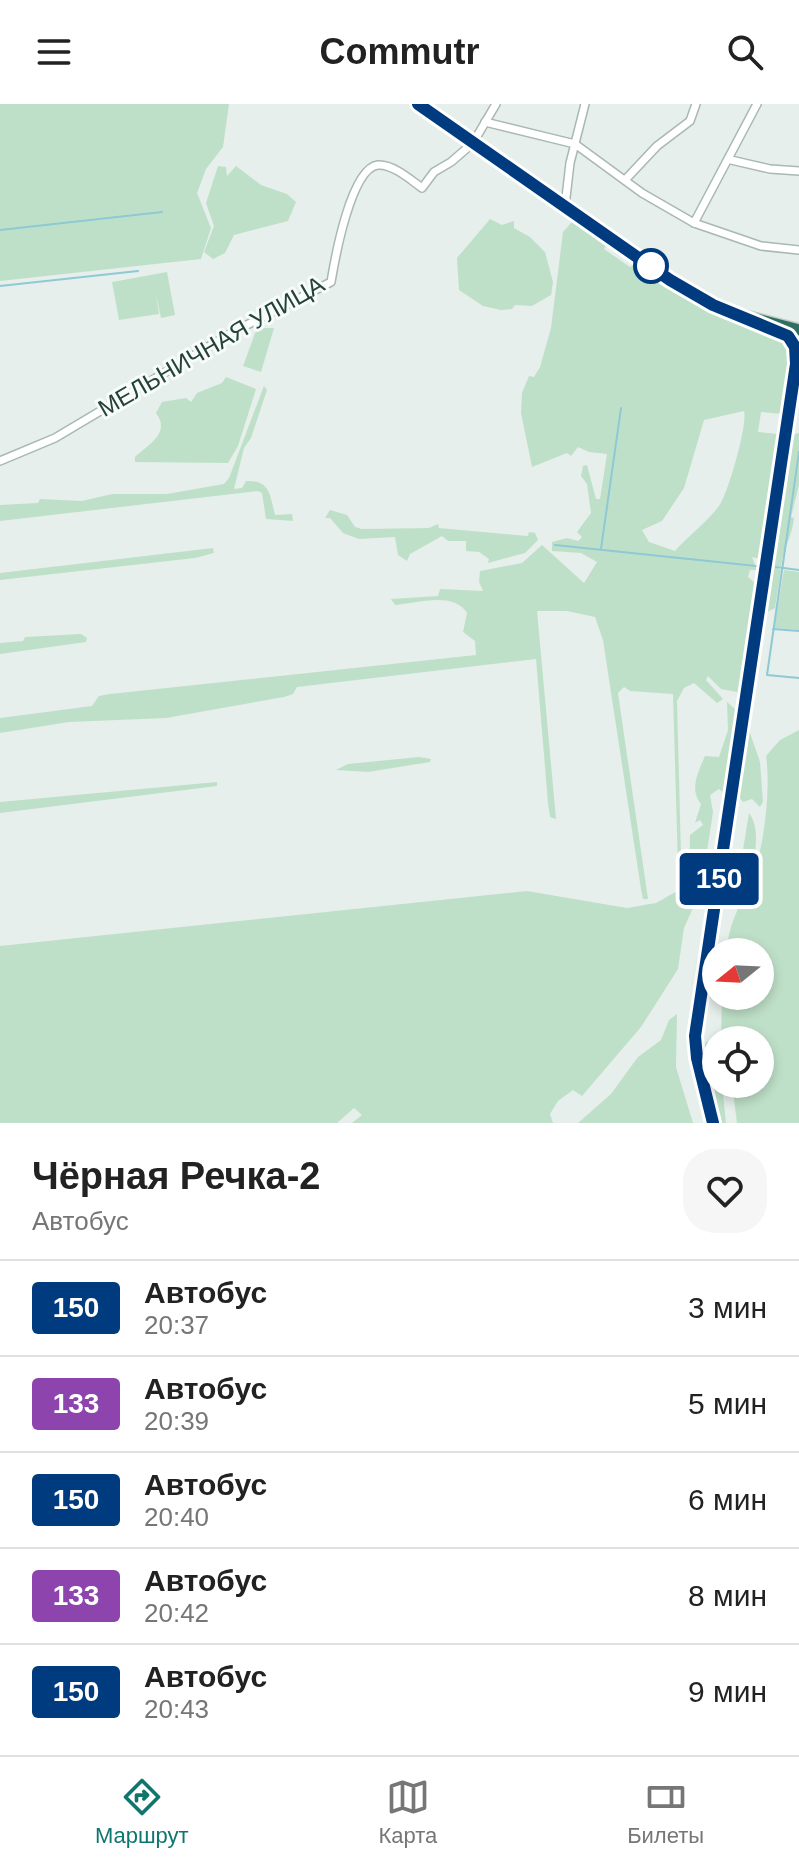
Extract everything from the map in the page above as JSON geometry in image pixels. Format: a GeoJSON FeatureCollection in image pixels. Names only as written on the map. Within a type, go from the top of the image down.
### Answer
{"type":"FeatureCollection","features":[{"type":"Feature","properties":{"kind":"highway"},"geometry":{"type":"LineString","coordinates":[[418,104],[696,296],[753,319],[799,330]]}},
{"type":"Feature","properties":{"kind":"street"},"geometry":{"type":"LineString","coordinates":[[473,143],[496,104]]}},
{"type":"Feature","properties":{"kind":"street"},"geometry":{"type":"LineString","coordinates":[[565,206],[585,104]]}},
{"type":"Feature","properties":{"kind":"street"},"geometry":{"type":"LineString","coordinates":[[625,180],[657,146],[690,121],[696,104]]}},
{"type":"Feature","properties":{"kind":"street"},"geometry":{"type":"LineString","coordinates":[[694,223],[731,160],[757,104]]}},
{"type":"Feature","properties":{"kind":"street"},"geometry":{"type":"LineString","coordinates":[[485,122],[575,144],[694,223],[761,246],[799,250]]}},
{"type":"Feature","properties":{"kind":"street","name":"МЕЛЬНИЧНАЯ УЛИЦА"},"geometry":{"type":"LineString","coordinates":[[0,461],[55,438],[233,332],[331,282],[338,243],[363,174],[375,166],[383,166],[422,188],[434,172],[448,165],[473,143]]}},
{"type":"Feature","properties":{"kind":"street"},"geometry":{"type":"LineString","coordinates":[[731,160],[770,169],[799,171]]}},
{"type":"Feature","properties":{"kind":"street"},"geometry":{"type":"LineString","coordinates":[[753,319],[791,339],[798,360]]}},
{"type":"Feature","properties":{"kind":"street"},"geometry":{"type":"LineString","coordinates":[[713,1123],[697,1058],[695,1036],[799,345]]}},
{"type":"Feature","properties":{"kind":"green space"},"geometry":{"type":"Polygon","coordinates":[[[0,104],[229,104],[223,147],[206,169],[197,193],[211,228],[201,259],[0,281],[0,104]]]}},
{"type":"Feature","properties":{"kind":"green space"},"geometry":{"type":"Polygon","coordinates":[[[218,166],[226,167],[227,176],[236,166],[261,185],[287,194],[296,202],[288,221],[234,235],[225,253],[213,259],[204,252],[214,226],[206,203],[218,166]]]}},
{"type":"Feature","properties":{"kind":"green space"},"geometry":{"type":"Polygon","coordinates":[[[490,219],[502,225],[514,221],[514,228],[530,237],[545,252],[553,282],[551,295],[532,306],[515,305],[512,309],[501,310],[483,306],[459,290],[457,258],[490,219]]]}},
{"type":"Feature","properties":{"kind":"green space"},"geometry":{"type":"Polygon","coordinates":[[[571,223],[580,223],[608,242],[604,249],[630,267],[637,263],[701,304],[771,333],[784,342],[790,360],[782,414],[761,412],[758,432],[778,434],[760,559],[752,557],[757,570],[750,570],[748,577],[755,583],[739,703],[737,692],[721,689],[708,676],[706,680],[723,699],[717,703],[694,683],[684,688],[677,701],[681,855],[678,867],[673,694],[630,691],[624,687],[618,693],[648,899],[643,899],[641,889],[603,640],[595,617],[567,611],[537,611],[556,819],[550,817],[548,803],[536,659],[297,687],[293,694],[284,697],[166,718],[69,722],[0,733],[0,718],[92,706],[99,696],[110,694],[476,655],[475,641],[463,632],[467,613],[461,606],[444,600],[395,605],[391,599],[438,596],[440,589],[483,591],[479,582],[480,571],[522,563],[542,545],[584,583],[597,562],[581,553],[552,551],[552,542],[567,538],[578,541],[582,537],[577,532],[591,513],[587,484],[581,476],[583,466],[587,465],[596,499],[600,499],[607,454],[578,447],[571,456],[567,453],[532,467],[521,413],[522,393],[529,376],[534,377],[540,367],[551,328],[563,232],[571,223]],[[744,411],[704,420],[684,488],[662,521],[642,530],[649,542],[675,551],[719,506],[736,459],[744,411]]]}},
{"type":"Feature","properties":{"kind":"green space"},"geometry":{"type":"Polygon","coordinates":[[[167,272],[175,315],[161,318],[156,295],[159,314],[119,320],[112,282],[167,272]]]}},
{"type":"Feature","properties":{"kind":"green space"},"geometry":{"type":"Polygon","coordinates":[[[257,328],[274,328],[261,372],[243,366],[257,328]]]}},
{"type":"Feature","properties":{"kind":"green space"},"geometry":{"type":"Polygon","coordinates":[[[226,377],[256,389],[238,446],[228,463],[135,462],[135,457],[160,432],[160,420],[156,413],[162,402],[186,398],[191,402],[197,393],[222,383],[226,377]]]}},
{"type":"Feature","properties":{"kind":"green space"},"geometry":{"type":"Polygon","coordinates":[[[264,386],[267,390],[251,438],[244,448],[234,489],[242,488],[246,481],[260,483],[268,490],[275,515],[292,514],[293,521],[266,519],[262,493],[258,491],[0,521],[0,505],[38,503],[40,499],[82,501],[112,494],[167,494],[224,484],[264,386]]]}},
{"type":"Feature","properties":{"kind":"green space"},"geometry":{"type":"Polygon","coordinates":[[[799,433],[799,485],[791,517],[794,518],[793,525],[781,566],[775,566],[781,570],[775,608],[767,612],[791,435],[799,433]]]}},
{"type":"Feature","properties":{"kind":"green space"},"geometry":{"type":"Polygon","coordinates":[[[330,510],[347,515],[355,527],[362,529],[429,528],[438,524],[439,528],[528,536],[529,532],[535,533],[538,540],[525,553],[488,563],[489,559],[479,552],[466,551],[466,541],[448,541],[442,536],[410,554],[407,561],[398,555],[395,537],[359,539],[343,533],[330,518],[325,518],[330,510]]]}},
{"type":"Feature","properties":{"kind":"green space"},"geometry":{"type":"Polygon","coordinates":[[[213,548],[214,553],[195,558],[0,580],[0,573],[213,548]]]}},
{"type":"Feature","properties":{"kind":"green space"},"geometry":{"type":"Polygon","coordinates":[[[784,570],[799,572],[799,630],[774,628],[784,570]]]}},
{"type":"Feature","properties":{"kind":"green space"},"geometry":{"type":"Polygon","coordinates":[[[81,634],[87,638],[86,642],[0,654],[0,643],[23,641],[25,637],[81,634]]]}},
{"type":"Feature","properties":{"kind":"green space"},"geometry":{"type":"Polygon","coordinates":[[[727,702],[737,711],[725,794],[719,789],[710,795],[713,812],[702,884],[689,885],[690,835],[703,825],[700,820],[695,823],[701,804],[697,799],[696,781],[705,756],[719,757],[728,730],[727,702]]]}},
{"type":"Feature","properties":{"kind":"green space"},"geometry":{"type":"Polygon","coordinates":[[[749,730],[760,762],[763,802],[760,807],[752,799],[743,802],[739,797],[749,730]]]}},
{"type":"Feature","properties":{"kind":"green space"},"geometry":{"type":"Polygon","coordinates":[[[799,730],[799,1123],[737,1123],[734,1098],[774,1098],[774,1026],[721,1026],[722,1010],[774,1010],[774,938],[729,938],[760,853],[767,802],[766,756],[780,740],[799,730]]]}},
{"type":"Feature","properties":{"kind":"green space"},"geometry":{"type":"Polygon","coordinates":[[[419,757],[431,759],[430,762],[368,772],[336,770],[348,764],[419,757]]]}},
{"type":"Feature","properties":{"kind":"green space"},"geometry":{"type":"Polygon","coordinates":[[[217,782],[217,786],[0,813],[0,802],[217,782]]]}},
{"type":"Feature","properties":{"kind":"green space"},"geometry":{"type":"Polygon","coordinates":[[[749,813],[755,830],[755,851],[750,872],[741,888],[737,887],[749,813]]]}},
{"type":"Feature","properties":{"kind":"green space"},"geometry":{"type":"Polygon","coordinates":[[[686,886],[693,908],[684,928],[678,969],[641,1027],[582,1096],[573,1090],[558,1101],[550,1114],[553,1123],[352,1123],[362,1115],[354,1108],[337,1123],[0,1123],[0,946],[527,891],[627,908],[656,903],[686,886]]]}},
{"type":"Feature","properties":{"kind":"green space"},"geometry":{"type":"Polygon","coordinates":[[[677,1014],[676,1067],[693,1123],[578,1123],[611,1094],[638,1057],[661,1040],[669,1020],[677,1014]]]}},
{"type":"Feature","properties":{"kind":"green space"},"geometry":{"type":"Polygon","coordinates":[[[716,1098],[723,1098],[726,1123],[720,1123],[716,1098]]]}},
{"type":"Feature","properties":{"kind":"waterway"},"geometry":{"type":"LineString","coordinates":[[0,230],[162,212]]}},
{"type":"Feature","properties":{"kind":"waterway"},"geometry":{"type":"LineString","coordinates":[[0,286],[138,271]]}},
{"type":"Feature","properties":{"kind":"waterway"},"geometry":{"type":"LineString","coordinates":[[601,549],[621,408]]}},
{"type":"Feature","properties":{"kind":"waterway"},"geometry":{"type":"LineString","coordinates":[[799,452],[767,675],[799,678]]}},
{"type":"Feature","properties":{"kind":"waterway"},"geometry":{"type":"LineString","coordinates":[[555,545],[756,566]]}},
{"type":"Feature","properties":{"kind":"waterway"},"geometry":{"type":"LineString","coordinates":[[776,567],[799,570]]}},
{"type":"Feature","properties":{"kind":"waterway"},"geometry":{"type":"LineString","coordinates":[[773,629],[799,631]]}},
{"type":"Feature","properties":{"kind":"bus line","name":"150"},"geometry":{"type":"LineString","coordinates":[[418,104],[670,280],[713,305],[784,333],[795,347],[796,364],[695,1036],[702,1084],[713,1123]]}}]}
